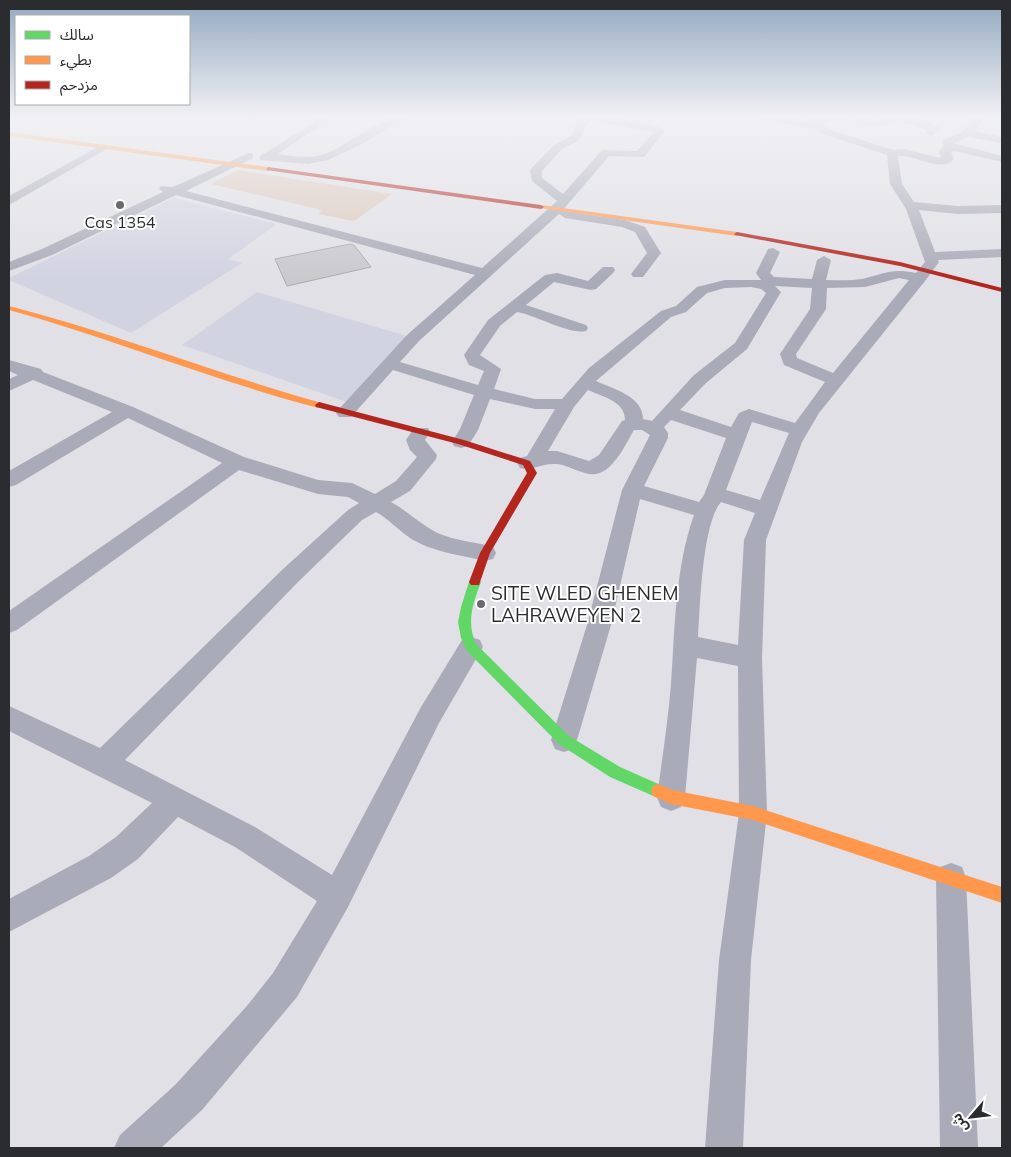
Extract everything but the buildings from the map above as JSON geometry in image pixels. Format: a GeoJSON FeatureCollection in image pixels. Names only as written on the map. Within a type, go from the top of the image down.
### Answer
{"type":"FeatureCollection","features":[{"type":"Feature","properties":{"kind":"street"},"geometry":{"type":"LineString","coordinates":[[11,198],[60,171]]}},
{"type":"Feature","properties":{"kind":"street"},"geometry":{"type":"LineString","coordinates":[[9,262],[210,171]]}},
{"type":"Feature","properties":{"kind":"street"},"geometry":{"type":"LineString","coordinates":[[322,171],[560,204],[625,224],[640,230],[647,245],[654,253],[638,274]]}},
{"type":"Feature","properties":{"kind":"street"},"geometry":{"type":"LineString","coordinates":[[354,171],[771,239],[1002,279]]}},
{"type":"Feature","properties":{"kind":"street"},"geometry":{"type":"LineString","coordinates":[[536,171],[536,179],[560,204]]}},
{"type":"Feature","properties":{"kind":"street"},"geometry":{"type":"LineString","coordinates":[[345,413],[413,338],[560,204],[589,171]]}},
{"type":"Feature","properties":{"kind":"street"},"geometry":{"type":"LineString","coordinates":[[894,171],[896,184],[909,205],[927,267]]}},
{"type":"Feature","properties":{"kind":"street"},"geometry":{"type":"LineString","coordinates":[[9,267],[47,252],[174,188],[489,268]]}},
{"type":"Feature","properties":{"kind":"street"},"geometry":{"type":"LineString","coordinates":[[909,205],[958,210],[1002,209]]}},
{"type":"Feature","properties":{"kind":"street"},"geometry":{"type":"LineString","coordinates":[[656,430],[668,412],[700,379],[741,346],[774,292],[763,273],[774,252]]}},
{"type":"Feature","properties":{"kind":"street"},"geometry":{"type":"LineString","coordinates":[[1002,253],[887,275],[865,284],[725,284],[702,290],[681,309],[666,314],[602,366],[567,404],[532,461],[532,473],[485,553],[463,615],[465,637],[471,647],[564,740],[615,772],[671,797],[753,813],[1002,895]]}},
{"type":"Feature","properties":{"kind":"street"},"geometry":{"type":"LineString","coordinates":[[824,260],[819,279],[818,310],[788,354],[788,358],[799,366],[835,380]]}},
{"type":"Feature","properties":{"kind":"street"},"geometry":{"type":"LineString","coordinates":[[927,267],[1002,290]]}},
{"type":"Feature","properties":{"kind":"street"},"geometry":{"type":"LineString","coordinates":[[724,1148],[735,960],[753,813],[750,658],[755,540],[793,442],[800,430],[835,380],[927,267]]}},
{"type":"Feature","properties":{"kind":"street"},"geometry":{"type":"LineString","coordinates":[[460,442],[469,430],[494,369],[475,361],[472,355],[494,323],[550,278],[557,277],[592,286],[608,270]]}},
{"type":"Feature","properties":{"kind":"street"},"geometry":{"type":"LineString","coordinates":[[513,307],[532,310],[580,328]]}},
{"type":"Feature","properties":{"kind":"street"},"geometry":{"type":"LineString","coordinates":[[9,308],[53,318],[267,392],[532,461],[556,457],[587,468],[596,467],[606,460],[624,429],[634,424],[656,430]]}},
{"type":"Feature","properties":{"kind":"street"},"geometry":{"type":"LineString","coordinates":[[389,364],[535,404],[567,404]]}},
{"type":"Feature","properties":{"kind":"street"},"geometry":{"type":"LineString","coordinates":[[9,365],[127,410],[237,462],[318,487],[352,490],[398,515],[417,532],[437,542],[485,553]]}},
{"type":"Feature","properties":{"kind":"street"},"geometry":{"type":"LineString","coordinates":[[9,386],[34,373]]}},
{"type":"Feature","properties":{"kind":"street"},"geometry":{"type":"LineString","coordinates":[[586,383],[626,400],[634,413],[634,424]]}},
{"type":"Feature","properties":{"kind":"street"},"geometry":{"type":"LineString","coordinates":[[9,480],[127,410]]}},
{"type":"Feature","properties":{"kind":"street"},"geometry":{"type":"LineString","coordinates":[[668,412],[686,420],[737,435]]}},
{"type":"Feature","properties":{"kind":"street"},"geometry":{"type":"LineString","coordinates":[[671,797],[682,702],[695,548],[710,503],[745,417],[749,415],[800,430]]}},
{"type":"Feature","properties":{"kind":"street"},"geometry":{"type":"LineString","coordinates":[[564,740],[599,625],[632,490],[659,438],[656,430]]}},
{"type":"Feature","properties":{"kind":"street"},"geometry":{"type":"LineString","coordinates":[[103,763],[290,576],[355,515],[403,486],[426,459],[427,455],[416,446],[416,440],[420,432]]}},
{"type":"Feature","properties":{"kind":"street"},"geometry":{"type":"LineString","coordinates":[[9,623],[237,462]]}},
{"type":"Feature","properties":{"kind":"street"},"geometry":{"type":"LineString","coordinates":[[632,490],[710,503],[720,495],[766,509]]}},
{"type":"Feature","properties":{"kind":"street"},"geometry":{"type":"LineString","coordinates":[[686,645],[750,658]]}},
{"type":"Feature","properties":{"kind":"street"},"geometry":{"type":"LineString","coordinates":[[133,1148],[189,1097],[258,1019],[285,985],[337,896],[430,715],[471,647]]}},
{"type":"Feature","properties":{"kind":"street"},"geometry":{"type":"LineString","coordinates":[[9,718],[103,763],[245,837],[337,896]]}},
{"type":"Feature","properties":{"kind":"street"},"geometry":{"type":"LineString","coordinates":[[9,916],[100,867],[127,848],[175,800]]}},
{"type":"Feature","properties":{"kind":"street"},"geometry":{"type":"LineString","coordinates":[[951,878],[959,1148]]}},
{"type":"Feature","properties":{"kind":"shaded area"},"geometry":{"type":"Polygon","coordinates":[[[236,171],[244,171],[392,194],[354,221],[318,214],[322,210],[211,184],[236,171]]]}},
{"type":"Feature","properties":{"kind":"shaded area"},"geometry":{"type":"Polygon","coordinates":[[[173,198],[277,224],[228,259],[242,263],[131,333],[9,280],[9,278],[173,198]]]}},
{"type":"Feature","properties":{"kind":"shaded area"},"geometry":{"type":"Polygon","coordinates":[[[257,292],[407,336],[347,402],[182,345],[257,292]]]}},
{"type":"Feature","properties":{"kind":"traffic: fast"},"geometry":{"type":"LineString","coordinates":[[475,582],[466,607],[464,622],[471,647],[564,740],[615,772],[658,791]]}},
{"type":"Feature","properties":{"kind":"traffic: slow"},"geometry":{"type":"LineString","coordinates":[[541,207],[737,234]]}},
{"type":"Feature","properties":{"kind":"traffic: slow"},"geometry":{"type":"LineString","coordinates":[[9,308],[87,330],[241,382],[319,405]]}},
{"type":"Feature","properties":{"kind":"traffic: slow"},"geometry":{"type":"LineString","coordinates":[[658,791],[671,797],[753,813],[1002,895]]}},
{"type":"Feature","properties":{"kind":"traffic: jam"},"geometry":{"type":"LineString","coordinates":[[282,171],[541,207]]}},
{"type":"Feature","properties":{"kind":"traffic: jam"},"geometry":{"type":"LineString","coordinates":[[737,234],[900,264],[1002,290]]}},
{"type":"Feature","properties":{"kind":"traffic: jam"},"geometry":{"type":"LineString","coordinates":[[319,405],[461,442],[527,463],[532,473],[485,553],[475,582]]}},
{"type":"Feature","properties":{"kind":"place","name":"Cas 1354"},"geometry":{"type":"Point","coordinates":[120,205]}},
{"type":"Feature","properties":{"kind":"place","name":"SITE WLED GHENEM LAHRAWEYEN 2"},"geometry":{"type":"Point","coordinates":[481,604]}}]}
